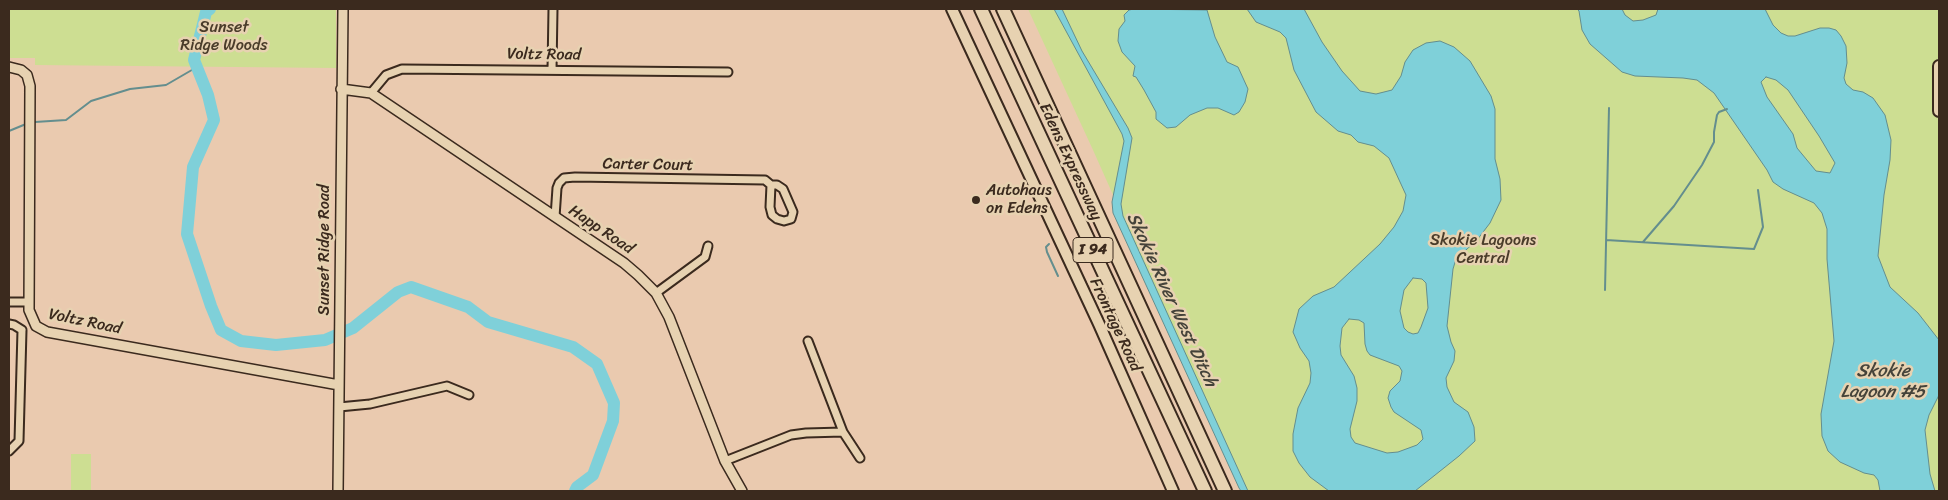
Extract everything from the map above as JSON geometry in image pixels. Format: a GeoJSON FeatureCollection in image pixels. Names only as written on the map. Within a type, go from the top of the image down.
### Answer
{"type":"FeatureCollection","features":[{"type":"Feature","properties":{"kind":"highway","name":"Edens Expressway"},"geometry":{"type":"LineString","coordinates":[[981,9],[1206,491]]}},
{"type":"Feature","properties":{"kind":"highway","name":"Edens Expressway"},"geometry":{"type":"LineString","coordinates":[[1003,9],[1225,491]]}},
{"type":"Feature","properties":{"kind":"main road","name":"Frontage Road"},"geometry":{"type":"LineString","coordinates":[[952,9],[1099,324],[1173,491]]}},
{"type":"Feature","properties":{"kind":"main road"},"geometry":{"type":"LineString","coordinates":[[1939,66],[1939,111]]}},
{"type":"Feature","properties":{"kind":"street","name":"Sunset Ridge Road"},"geometry":{"type":"LineString","coordinates":[[338,491],[342,9]]}},
{"type":"Feature","properties":{"kind":"street"},"geometry":{"type":"LineString","coordinates":[[552,70],[553,9]]}},
{"type":"Feature","properties":{"kind":"street","name":"Voltz Road"},"geometry":{"type":"LineString","coordinates":[[9,67],[21,70],[27,75],[30,86],[29,310],[34,323],[41,330],[339,385]]}},
{"type":"Feature","properties":{"kind":"street","name":"Voltz Road"},"geometry":{"type":"LineString","coordinates":[[370,93],[386,75],[402,69],[728,72]]}},
{"type":"Feature","properties":{"kind":"street","name":"Happ Road"},"geometry":{"type":"LineString","coordinates":[[341,89],[370,93],[624,263],[656,293],[669,317],[725,461],[742,491]]}},
{"type":"Feature","properties":{"kind":"street","name":"Carter Court"},"geometry":{"type":"LineString","coordinates":[[555,216],[557,188],[564,178],[765,180],[771,185],[777,185],[783,189],[793,212],[791,218],[784,221],[777,220],[772,215],[770,207],[771,185]]}},
{"type":"Feature","properties":{"kind":"street"},"geometry":{"type":"LineString","coordinates":[[656,293],[705,257],[708,246]]}},
{"type":"Feature","properties":{"kind":"street"},"geometry":{"type":"LineString","coordinates":[[9,302],[29,302]]}},
{"type":"Feature","properties":{"kind":"street"},"geometry":{"type":"LineString","coordinates":[[22,330],[34,323]]}},
{"type":"Feature","properties":{"kind":"street"},"geometry":{"type":"LineString","coordinates":[[9,324],[22,330]]}},
{"type":"Feature","properties":{"kind":"street"},"geometry":{"type":"LineString","coordinates":[[9,451],[19,442],[22,330]]}},
{"type":"Feature","properties":{"kind":"street"},"geometry":{"type":"LineString","coordinates":[[808,341],[843,432],[860,458]]}},
{"type":"Feature","properties":{"kind":"street"},"geometry":{"type":"LineString","coordinates":[[339,407],[370,404],[447,386],[469,395]]}},
{"type":"Feature","properties":{"kind":"street"},"geometry":{"type":"LineString","coordinates":[[725,461],[791,435],[843,432]]}},
{"type":"Feature","properties":{"kind":"green space","name":"Sunset Ridge Woods"},"geometry":{"type":"Polygon","coordinates":[[[9,9],[336,9],[336,68],[35,65],[35,58],[9,58],[9,9]]]}},
{"type":"Feature","properties":{"kind":"green space","name":"Skokie Lagoons Central"},"geometry":{"type":"Polygon","coordinates":[[[1028,9],[1939,9],[1939,491],[1245,491],[1028,9]]]}},
{"type":"Feature","properties":{"kind":"green space"},"geometry":{"type":"Polygon","coordinates":[[[71,454],[91,454],[91,491],[71,491],[71,454]]]}},
{"type":"Feature","properties":{"kind":"water"},"geometry":{"type":"Polygon","coordinates":[[[1054,9],[1062,9],[1082,51],[1128,128],[1132,138],[1121,204],[1123,216],[1248,491],[1241,491],[1239,488],[1113,213],[1112,202],[1124,141],[1122,134],[1054,9]]]}},
{"type":"Feature","properties":{"kind":"water"},"geometry":{"type":"Polygon","coordinates":[[[1247,9],[1304,9],[1322,42],[1342,71],[1360,91],[1376,94],[1392,90],[1401,76],[1405,62],[1413,50],[1426,43],[1440,41],[1454,47],[1470,61],[1491,96],[1495,109],[1495,159],[1500,179],[1501,200],[1490,223],[1477,240],[1456,259],[1453,269],[1447,326],[1455,351],[1454,361],[1446,378],[1447,387],[1454,402],[1468,412],[1474,427],[1475,441],[1415,491],[1329,491],[1310,477],[1299,463],[1293,451],[1293,434],[1298,408],[1310,383],[1311,373],[1309,361],[1300,348],[1293,332],[1299,309],[1313,296],[1334,287],[1380,244],[1394,227],[1403,211],[1406,195],[1389,158],[1374,146],[1358,142],[1351,135],[1338,131],[1316,112],[1294,70],[1286,38],[1280,32],[1256,22],[1247,9]],[[1413,278],[1404,290],[1400,311],[1404,328],[1413,334],[1418,333],[1428,308],[1426,283],[1422,279],[1413,278]],[[1349,319],[1342,328],[1340,346],[1341,355],[1354,376],[1357,388],[1357,401],[1350,429],[1351,437],[1355,443],[1387,453],[1398,452],[1417,445],[1423,439],[1421,430],[1394,412],[1388,398],[1390,391],[1400,381],[1402,371],[1399,366],[1370,355],[1365,344],[1364,323],[1359,320],[1349,319]]]}},
{"type":"Feature","properties":{"kind":"water","name":"Skokie Lagoon #5"},"geometry":{"type":"Polygon","coordinates":[[[1577,9],[1622,9],[1625,15],[1633,21],[1643,20],[1656,15],[1658,9],[1765,9],[1773,25],[1781,33],[1788,36],[1795,36],[1820,28],[1829,28],[1836,30],[1841,36],[1846,46],[1847,63],[1844,78],[1846,84],[1853,90],[1863,92],[1873,98],[1885,115],[1891,140],[1878,256],[1890,287],[1918,313],[1939,340],[1939,395],[1929,415],[1925,430],[1930,474],[1935,491],[1880,491],[1878,480],[1874,475],[1864,473],[1840,462],[1828,451],[1822,436],[1821,414],[1834,341],[1827,259],[1827,229],[1822,213],[1814,203],[1783,189],[1773,182],[1767,170],[1714,93],[1697,80],[1635,76],[1622,72],[1590,44],[1582,30],[1577,9]],[[1766,77],[1761,82],[1767,97],[1793,134],[1797,148],[1816,171],[1830,173],[1835,163],[1788,90],[1776,80],[1766,77]]]}},
{"type":"Feature","properties":{"kind":"water"},"geometry":{"type":"Polygon","coordinates":[[[1129,10],[1207,10],[1215,37],[1227,62],[1238,67],[1248,89],[1245,102],[1239,112],[1234,115],[1218,108],[1207,108],[1190,115],[1176,127],[1167,128],[1156,119],[1156,112],[1136,77],[1133,76],[1135,66],[1122,52],[1118,41],[1119,29],[1125,21],[1124,15],[1129,10]]]}},
{"type":"Feature","properties":{"kind":"waterway"},"geometry":{"type":"LineString","coordinates":[[210,9],[206,12],[194,60],[208,95],[214,120],[193,167],[187,234],[221,330],[241,341],[276,345],[325,340],[353,328],[398,292],[411,287],[468,307],[488,322],[573,347],[597,364],[614,403],[613,421],[593,475],[577,487],[575,491]]}},
{"type":"Feature","properties":{"kind":"waterway"},"geometry":{"type":"LineString","coordinates":[[35,122],[66,120],[91,101],[130,89],[166,85],[197,67]]}},
{"type":"Feature","properties":{"kind":"waterway"},"geometry":{"type":"LineString","coordinates":[[1605,290],[1609,108]]}},
{"type":"Feature","properties":{"kind":"waterway"},"geometry":{"type":"LineString","coordinates":[[1643,242],[1674,206],[1702,165],[1714,142],[1717,115],[1719,112],[1727,109]]}},
{"type":"Feature","properties":{"kind":"waterway"},"geometry":{"type":"LineString","coordinates":[[9,131],[26,124]]}},
{"type":"Feature","properties":{"kind":"waterway"},"geometry":{"type":"LineString","coordinates":[[1606,240],[1754,249],[1763,227],[1758,190]]}},
{"type":"Feature","properties":{"kind":"waterway"},"geometry":{"type":"LineString","coordinates":[[1049,244],[1046,247],[1047,252],[1058,276]]}},
{"type":"Feature","properties":{"kind":"place","name":"Autohaus on Edens"},"geometry":{"type":"Point","coordinates":[976,200]}},
{"type":"Feature","properties":{"kind":"water label","name":"Skokie River West Ditch"},"geometry":{"type":"Point","coordinates":[1171,300]}}]}
